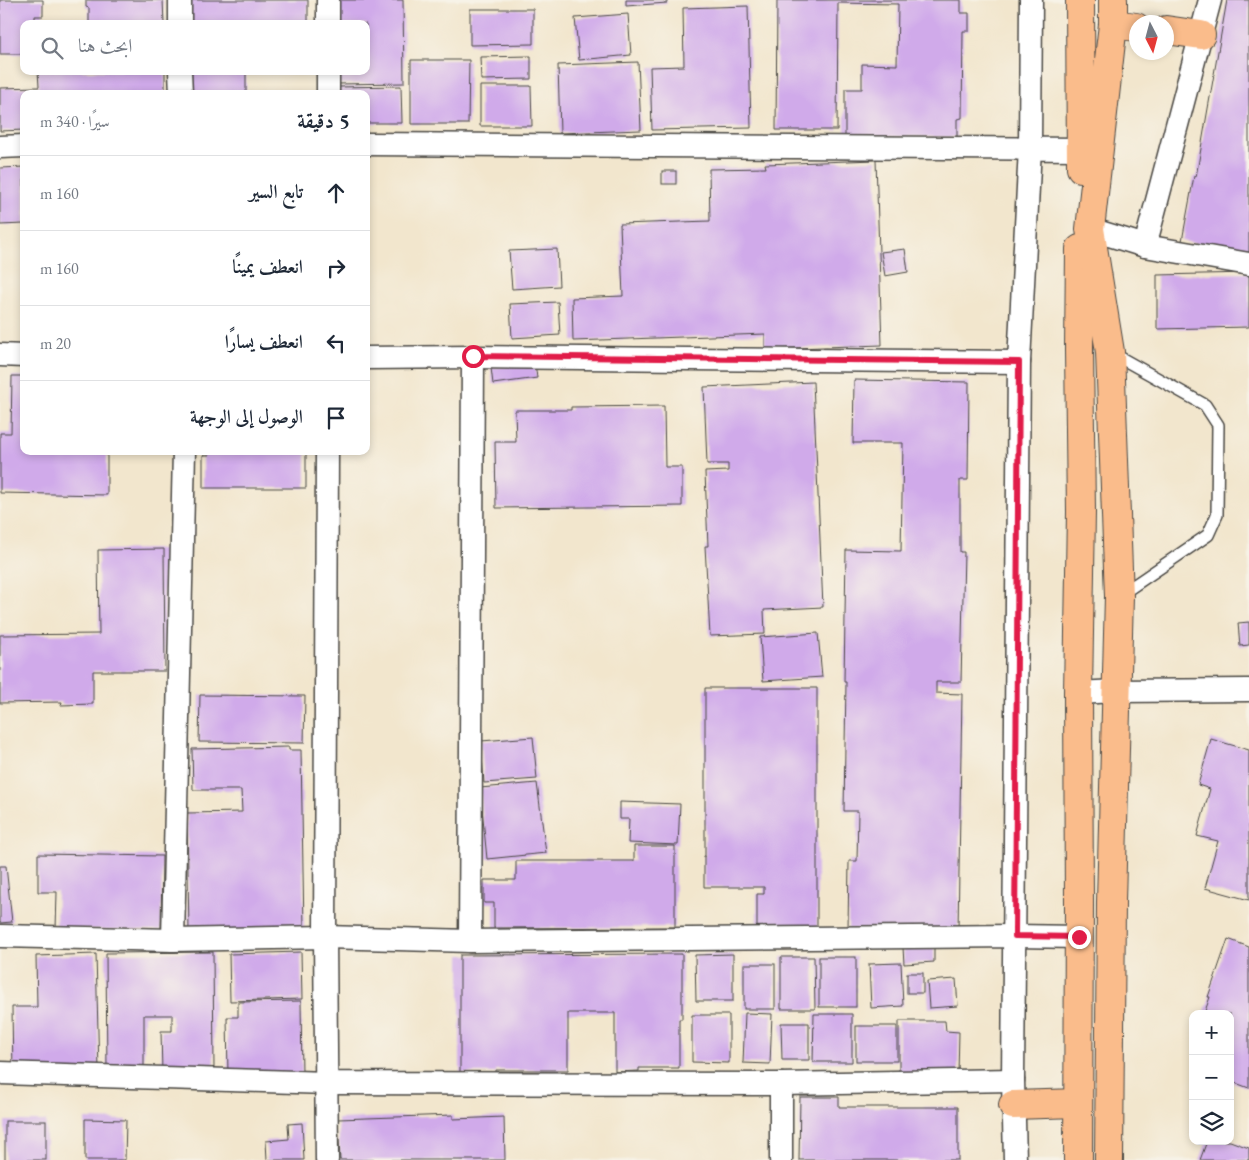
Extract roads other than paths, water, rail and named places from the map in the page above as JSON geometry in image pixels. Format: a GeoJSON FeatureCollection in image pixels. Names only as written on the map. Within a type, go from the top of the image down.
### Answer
{"type":"FeatureCollection","features":[{"type":"Feature","properties":{"kind":"highway"},"geometry":{"type":"LineString","coordinates":[[1078,1160],[1078,693],[1081,512],[1079,350],[1082,149],[1080,0]]}},
{"type":"Feature","properties":{"kind":"highway"},"geometry":{"type":"LineString","coordinates":[[1109,1160],[1111,902],[1119,596],[1110,352],[1090,229],[1121,17]]}},
{"type":"Feature","properties":{"kind":"highway"},"geometry":{"type":"LineString","coordinates":[[1174,31],[1201,35]]}},
{"type":"Feature","properties":{"kind":"highway"},"geometry":{"type":"LineString","coordinates":[[1013,1093],[1078,1103]]}},
{"type":"Feature","properties":{"kind":"street"},"geometry":{"type":"LineString","coordinates":[[180,0],[180,20]]}},
{"type":"Feature","properties":{"kind":"street"},"geometry":{"type":"LineString","coordinates":[[328,0],[328,20]]}},
{"type":"Feature","properties":{"kind":"street"},"geometry":{"type":"LineString","coordinates":[[1015,1160],[1013,1093],[1019,362],[1030,148],[1031,0]]}},
{"type":"Feature","properties":{"kind":"street"},"geometry":{"type":"LineString","coordinates":[[1145,246],[1210,0]]}},
{"type":"Feature","properties":{"kind":"street"},"geometry":{"type":"LineString","coordinates":[[180,75],[180,90]]}},
{"type":"Feature","properties":{"kind":"street"},"geometry":{"type":"LineString","coordinates":[[328,75],[328,90]]}},
{"type":"Feature","properties":{"kind":"street"},"geometry":{"type":"LineString","coordinates":[[370,144],[1082,149]]}},
{"type":"Feature","properties":{"kind":"street"},"geometry":{"type":"LineString","coordinates":[[0,146],[20,146]]}},
{"type":"Feature","properties":{"kind":"street"},"geometry":{"type":"LineString","coordinates":[[1090,229],[1145,246],[1249,264]]}},
{"type":"Feature","properties":{"kind":"street"},"geometry":{"type":"LineString","coordinates":[[0,355],[20,356]]}},
{"type":"Feature","properties":{"kind":"street"},"geometry":{"type":"LineString","coordinates":[[370,358],[473,356],[1019,362]]}},
{"type":"Feature","properties":{"kind":"street"},"geometry":{"type":"LineString","coordinates":[[470,941],[473,356]]}},
{"type":"Feature","properties":{"kind":"street"},"geometry":{"type":"LineString","coordinates":[[173,940],[184,455]]}},
{"type":"Feature","properties":{"kind":"street"},"geometry":{"type":"LineString","coordinates":[[326,455],[325,937],[328,1160]]}},
{"type":"Feature","properties":{"kind":"street"},"geometry":{"type":"LineString","coordinates":[[1078,693],[1249,690]]}},
{"type":"Feature","properties":{"kind":"street"},"geometry":{"type":"LineString","coordinates":[[0,936],[173,940],[325,937],[470,941],[1079,937]]}},
{"type":"Feature","properties":{"kind":"street"},"geometry":{"type":"LineString","coordinates":[[0,1073],[327,1083],[782,1084],[1013,1093]]}},
{"type":"Feature","properties":{"kind":"street"},"geometry":{"type":"LineString","coordinates":[[780,1160],[782,1084]]}},
{"type":"Feature","properties":{"kind":"lane"},"geometry":{"type":"LineString","coordinates":[[1110,352],[1205,405],[1218,425],[1217,515],[1208,535],[1119,596]]}}]}
